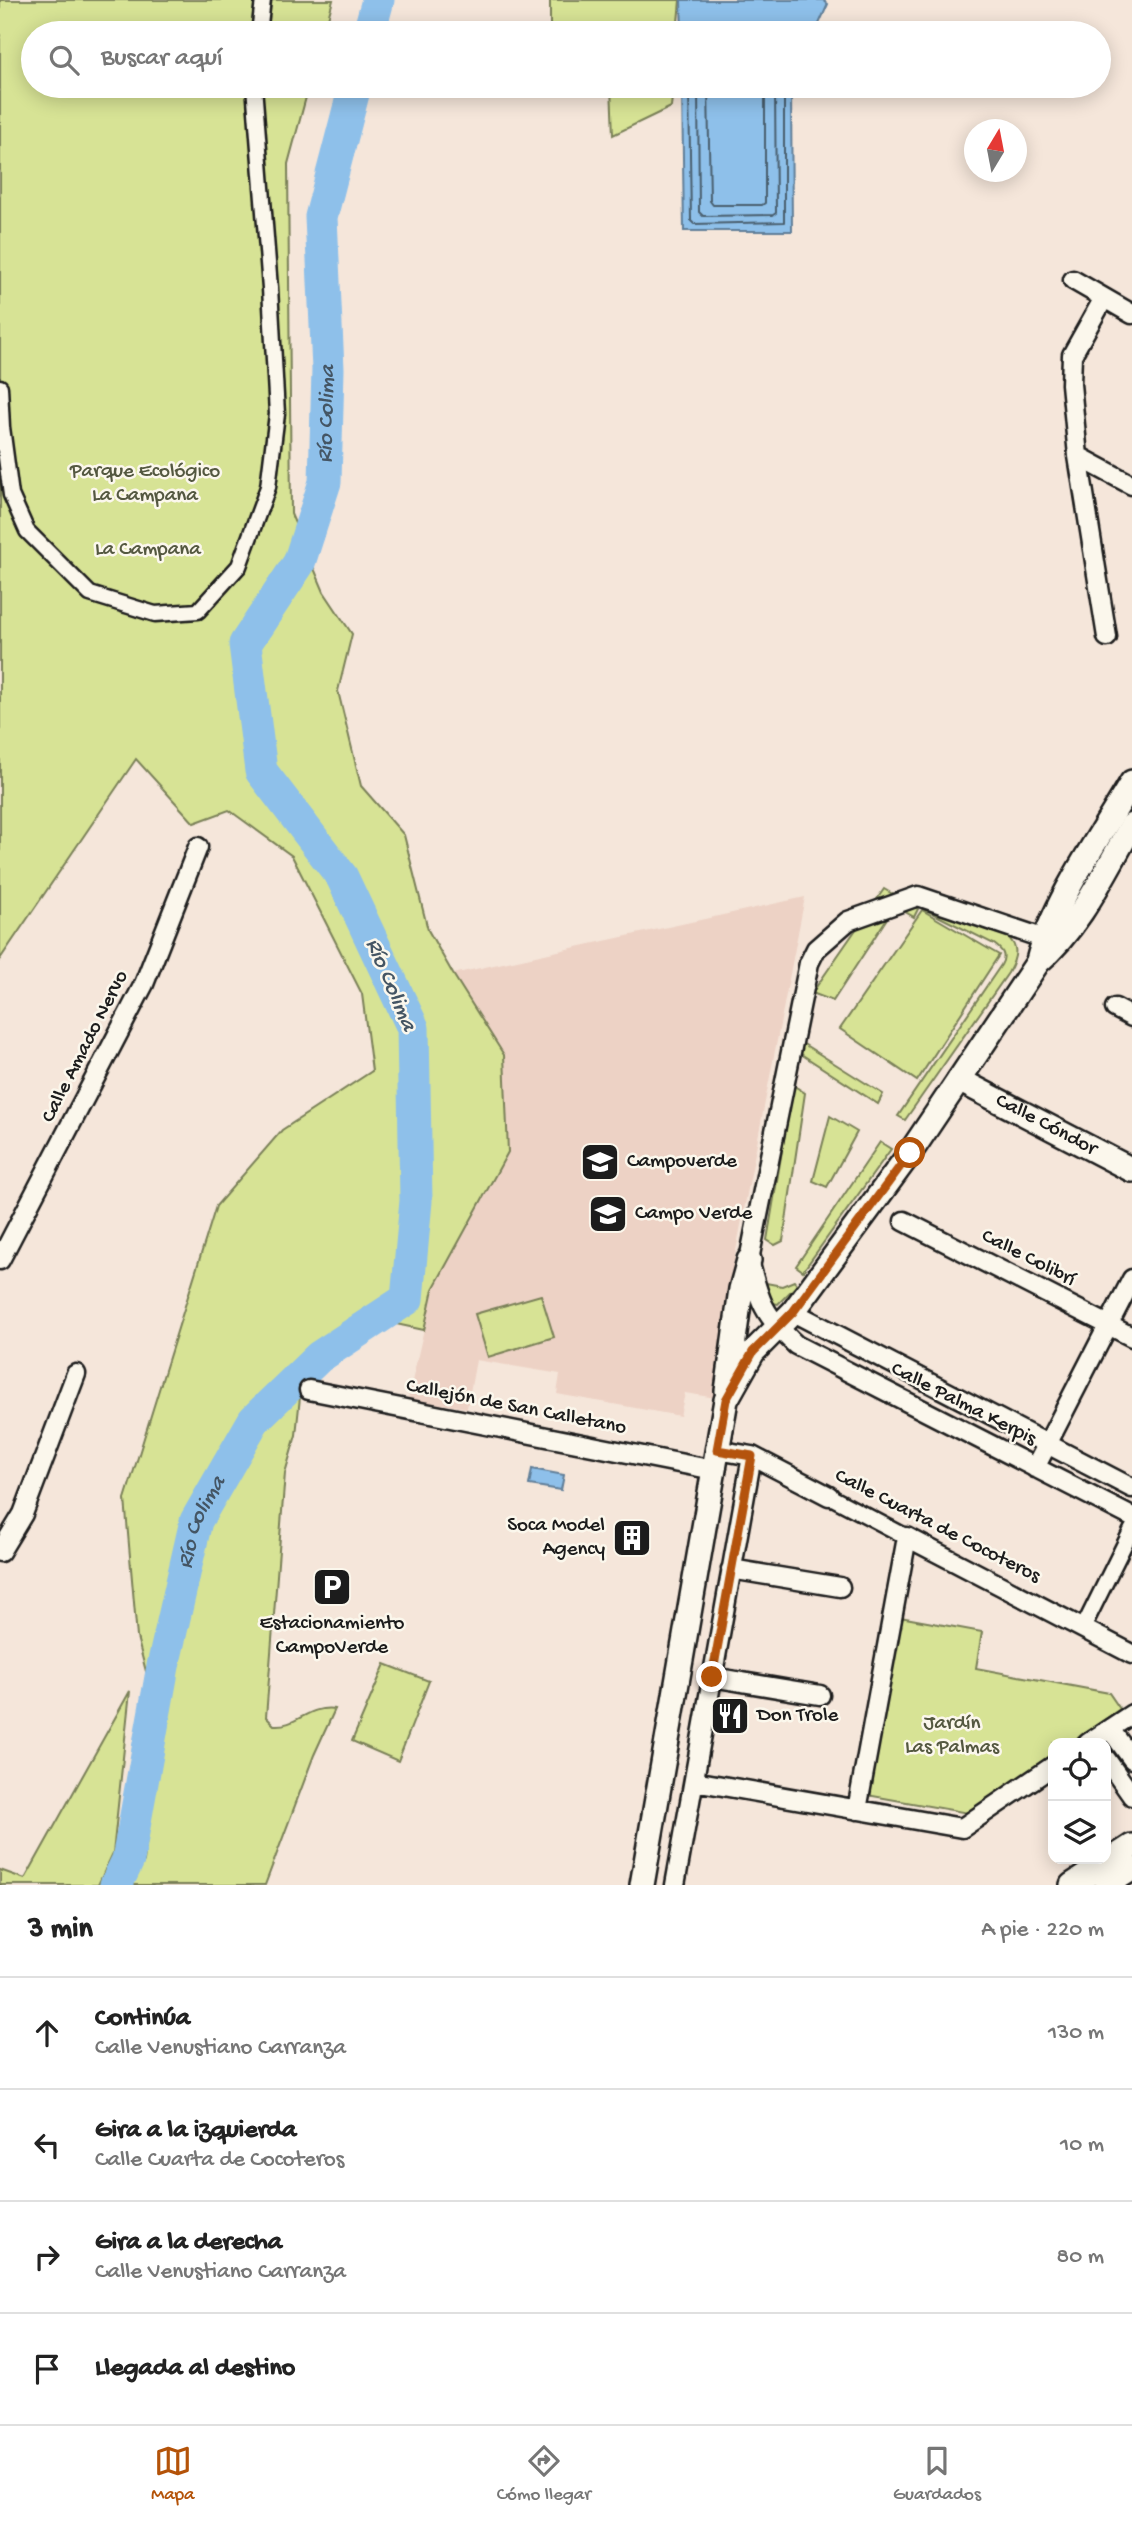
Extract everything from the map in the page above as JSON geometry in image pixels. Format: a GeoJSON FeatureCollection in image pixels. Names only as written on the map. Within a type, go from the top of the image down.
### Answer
{"type":"FeatureCollection","features":[{"type":"Feature","properties":{"kind":"street"},"geometry":{"type":"LineString","coordinates":[[260,21],[263,0]]}},
{"type":"Feature","properties":{"kind":"street"},"geometry":{"type":"LineString","coordinates":[[0,387],[11,495],[27,531],[90,594],[155,614],[198,611],[239,566],[268,488],[277,414],[255,98]]}},
{"type":"Feature","properties":{"kind":"street"},"geometry":{"type":"LineString","coordinates":[[1073,280],[1132,314]]}},
{"type":"Feature","properties":{"kind":"street"},"geometry":{"type":"LineString","coordinates":[[1104,298],[1072,355],[1071,384],[1078,456],[1107,637]]}},
{"type":"Feature","properties":{"kind":"street"},"geometry":{"type":"LineString","coordinates":[[1078,456],[1132,485]]}},
{"type":"Feature","properties":{"kind":"street"},"geometry":{"type":"LineString","coordinates":[[726,1400],[753,1352],[785,1320],[910,1153],[1038,962],[1107,847],[1132,782]]}},
{"type":"Feature","properties":{"kind":"street"},"geometry":{"type":"LineString","coordinates":[[1107,847],[1132,825]]}},
{"type":"Feature","properties":{"kind":"street","name":"Calle Amado Nervo"},"geometry":{"type":"LineString","coordinates":[[0,1260],[144,984],[198,847]]}},
{"type":"Feature","properties":{"kind":"street"},"geometry":{"type":"LineString","coordinates":[[642,1885],[726,1400],[741,1289],[809,963],[816,949],[848,921],[918,896],[1051,941]]}},
{"type":"Feature","properties":{"kind":"street"},"geometry":{"type":"LineString","coordinates":[[1115,1008],[1132,1017]]}},
{"type":"Feature","properties":{"kind":"street","name":"Calle Cóndor"},"geometry":{"type":"LineString","coordinates":[[959,1080],[1132,1170]]}},
{"type":"Feature","properties":{"kind":"street","name":"Calle Colibrí"},"geometry":{"type":"LineString","coordinates":[[904,1221],[1132,1337]]}},
{"type":"Feature","properties":{"kind":"street"},"geometry":{"type":"LineString","coordinates":[[749,1260],[759,1299],[785,1320]]}},
{"type":"Feature","properties":{"kind":"street"},"geometry":{"type":"LineString","coordinates":[[1035,1468],[1132,1279]]}},
{"type":"Feature","properties":{"kind":"street","name":"Calle Palma Kerpis"},"geometry":{"type":"LineString","coordinates":[[785,1320],[1047,1444],[1132,1488]]}},
{"type":"Feature","properties":{"kind":"street","name":"Calle Palma Kerpis"},"geometry":{"type":"LineString","coordinates":[[785,1320],[796,1345],[1132,1517]]}},
{"type":"Feature","properties":{"kind":"street"},"geometry":{"type":"LineString","coordinates":[[0,1552],[23,1514],[76,1374]]}},
{"type":"Feature","properties":{"kind":"street","name":"Callejón de San Calletano"},"geometry":{"type":"LineString","coordinates":[[309,1390],[716,1460]]}},
{"type":"Feature","properties":{"kind":"street"},"geometry":{"type":"LineString","coordinates":[[675,1885],[752,1456]]}},
{"type":"Feature","properties":{"kind":"street","name":"Calle Cuarta de Cocoteros"},"geometry":{"type":"LineString","coordinates":[[716,1460],[752,1456],[1132,1654]]}},
{"type":"Feature","properties":{"kind":"street"},"geometry":{"type":"LineString","coordinates":[[1083,1628],[1132,1529]]}},
{"type":"Feature","properties":{"kind":"street"},"geometry":{"type":"LineString","coordinates":[[857,1810],[907,1537]]}},
{"type":"Feature","properties":{"kind":"street"},"geometry":{"type":"LineString","coordinates":[[731,1569],[840,1587]]}},
{"type":"Feature","properties":{"kind":"street"},"geometry":{"type":"LineString","coordinates":[[712,1677],[820,1695]]}},
{"type":"Feature","properties":{"kind":"street"},"geometry":{"type":"LineString","coordinates":[[1096,1738],[1132,1714]]}},
{"type":"Feature","properties":{"kind":"street"},"geometry":{"type":"LineString","coordinates":[[1110,1728],[1132,1759]]}},
{"type":"Feature","properties":{"kind":"street"},"geometry":{"type":"LineString","coordinates":[[1111,1766],[1132,1796]]}},
{"type":"Feature","properties":{"kind":"street"},"geometry":{"type":"LineString","coordinates":[[694,1781],[962,1828],[1048,1769]]}},
{"type":"Feature","properties":{"kind":"street"},"geometry":{"type":"LineString","coordinates":[[1072,1885],[1132,1846]]}},
{"type":"Feature","properties":{"kind":"street"},"geometry":{"type":"LineString","coordinates":[[1106,1885],[1132,1869]]}},
{"type":"Feature","properties":{"kind":"shaded area","name":"Campo Verde"},"geometry":{"type":"Polygon","coordinates":[[[805,897],[731,1276],[716,1398],[685,1393],[680,1416],[557,1394],[560,1374],[476,1360],[467,1408],[408,1399],[433,1289],[508,1152],[504,1055],[453,974],[805,897]]]}},
{"type":"Feature","properties":{"kind":"green space"},"geometry":{"type":"Polygon","coordinates":[[[0,0],[333,0],[327,21],[21,21],[21,98],[306,98],[288,164],[291,514],[324,592],[352,634],[338,691],[361,786],[404,835],[428,930],[504,1055],[508,1152],[433,1289],[424,1330],[387,1322],[302,1378],[296,1435],[285,1473],[266,1717],[274,1725],[282,1725],[317,1710],[335,1709],[314,1755],[265,1885],[132,1885],[144,1861],[161,1729],[137,1637],[125,1499],[216,1206],[282,1130],[372,1071],[362,994],[292,856],[229,810],[194,823],[136,759],[0,959],[0,0]]]}},
{"type":"Feature","properties":{"kind":"green space"},"geometry":{"type":"Polygon","coordinates":[[[550,0],[680,0],[678,21],[550,21],[550,0]]]}},
{"type":"Feature","properties":{"kind":"green space"},"geometry":{"type":"Polygon","coordinates":[[[611,98],[672,98],[671,107],[613,135],[611,98]]]}},
{"type":"Feature","properties":{"kind":"green space"},"geometry":{"type":"Polygon","coordinates":[[[884,889],[918,909],[914,917],[895,906],[833,1001],[812,993],[884,889]]]}},
{"type":"Feature","properties":{"kind":"green space"},"geometry":{"type":"Polygon","coordinates":[[[892,893],[1000,931],[1011,940],[1015,949],[1014,960],[1008,973],[905,1120],[898,1116],[1001,965],[1004,956],[994,944],[892,893]]]}},
{"type":"Feature","properties":{"kind":"green space"},"geometry":{"type":"Polygon","coordinates":[[[922,910],[999,955],[917,1081],[840,1029],[922,910]]]}},
{"type":"Feature","properties":{"kind":"green space"},"geometry":{"type":"Polygon","coordinates":[[[802,1043],[883,1094],[878,1104],[801,1054],[802,1043]]]}},
{"type":"Feature","properties":{"kind":"green space"},"geometry":{"type":"Polygon","coordinates":[[[793,1085],[805,1093],[783,1241],[775,1245],[767,1240],[793,1085]]]}},
{"type":"Feature","properties":{"kind":"green space"},"geometry":{"type":"Polygon","coordinates":[[[830,1116],[857,1132],[827,1187],[813,1181],[830,1116]]]}},
{"type":"Feature","properties":{"kind":"green space"},"geometry":{"type":"Polygon","coordinates":[[[880,1142],[891,1149],[803,1271],[796,1266],[880,1142]]]}},
{"type":"Feature","properties":{"kind":"green space"},"geometry":{"type":"Polygon","coordinates":[[[794,1281],[797,1285],[778,1304],[766,1296],[766,1283],[782,1286],[794,1281]]]}},
{"type":"Feature","properties":{"kind":"green space"},"geometry":{"type":"Polygon","coordinates":[[[541,1295],[554,1337],[488,1357],[475,1314],[541,1295]]]}},
{"type":"Feature","properties":{"kind":"green space","name":"Jardín Las Palmas"},"geometry":{"type":"Polygon","coordinates":[[[900,1617],[982,1632],[976,1668],[1109,1693],[1120,1709],[1077,1738],[1048,1738],[1048,1758],[968,1813],[867,1795],[900,1617]]]}},
{"type":"Feature","properties":{"kind":"green space"},"geometry":{"type":"Polygon","coordinates":[[[385,1664],[429,1681],[398,1761],[352,1741],[385,1664]]]}},
{"type":"Feature","properties":{"kind":"green space"},"geometry":{"type":"Polygon","coordinates":[[[130,1691],[113,1853],[98,1885],[0,1885],[0,1870],[25,1879],[130,1691]]]}},
{"type":"Feature","properties":{"kind":"water"},"geometry":{"type":"Polygon","coordinates":[[[681,0],[823,0],[828,4],[820,21],[682,21],[681,0]]]}},
{"type":"Feature","properties":{"kind":"water"},"geometry":{"type":"Polygon","coordinates":[[[682,98],[791,98],[792,231],[684,231],[682,98]]]}},
{"type":"Feature","properties":{"kind":"water"},"geometry":{"type":"Polygon","coordinates":[[[532,1469],[564,1475],[561,1490],[529,1485],[532,1469]]]}},
{"type":"Feature","properties":{"kind":"waterway","name":"Río Colima"},"geometry":{"type":"LineString","coordinates":[[372,21],[378,0]]}},
{"type":"Feature","properties":{"kind":"waterway","name":"Río Colima"},"geometry":{"type":"LineString","coordinates":[[116,1885],[128,1860],[163,1666],[196,1521],[254,1420],[319,1357],[407,1299],[416,1201],[413,1028],[342,877],[261,771],[245,644],[299,563],[325,482],[328,369],[321,217],[352,98]]}},
{"type":"Feature","properties":{"kind":"place","name":"Campoverde"},"geometry":{"type":"Point","coordinates":[600,1162]}},
{"type":"Feature","properties":{"kind":"place","name":"Campo Verde"},"geometry":{"type":"Point","coordinates":[608,1214]}},
{"type":"Feature","properties":{"kind":"place","name":"Soca Model Agency"},"geometry":{"type":"Point","coordinates":[632,1538]}},
{"type":"Feature","properties":{"kind":"place","name":"Estacionamiento CampoVerde"},"geometry":{"type":"Point","coordinates":[332,1587]}},
{"type":"Feature","properties":{"kind":"place","name":"Don Trole"},"geometry":{"type":"Point","coordinates":[730,1716]}},
{"type":"Feature","properties":{"kind":"route"},"geometry":{"type":"LineString","coordinates":[[712,1677],[752,1456],[717,1450],[726,1400],[753,1352],[793,1312],[910,1153]]}},
{"type":"Feature","properties":{"kind":"park label","name":"Parque Ecológico La Campana"},"geometry":{"type":"Point","coordinates":[145,484]}},
{"type":"Feature","properties":{"kind":"park label","name":"La Campana"},"geometry":{"type":"Point","coordinates":[148,550]}}]}
